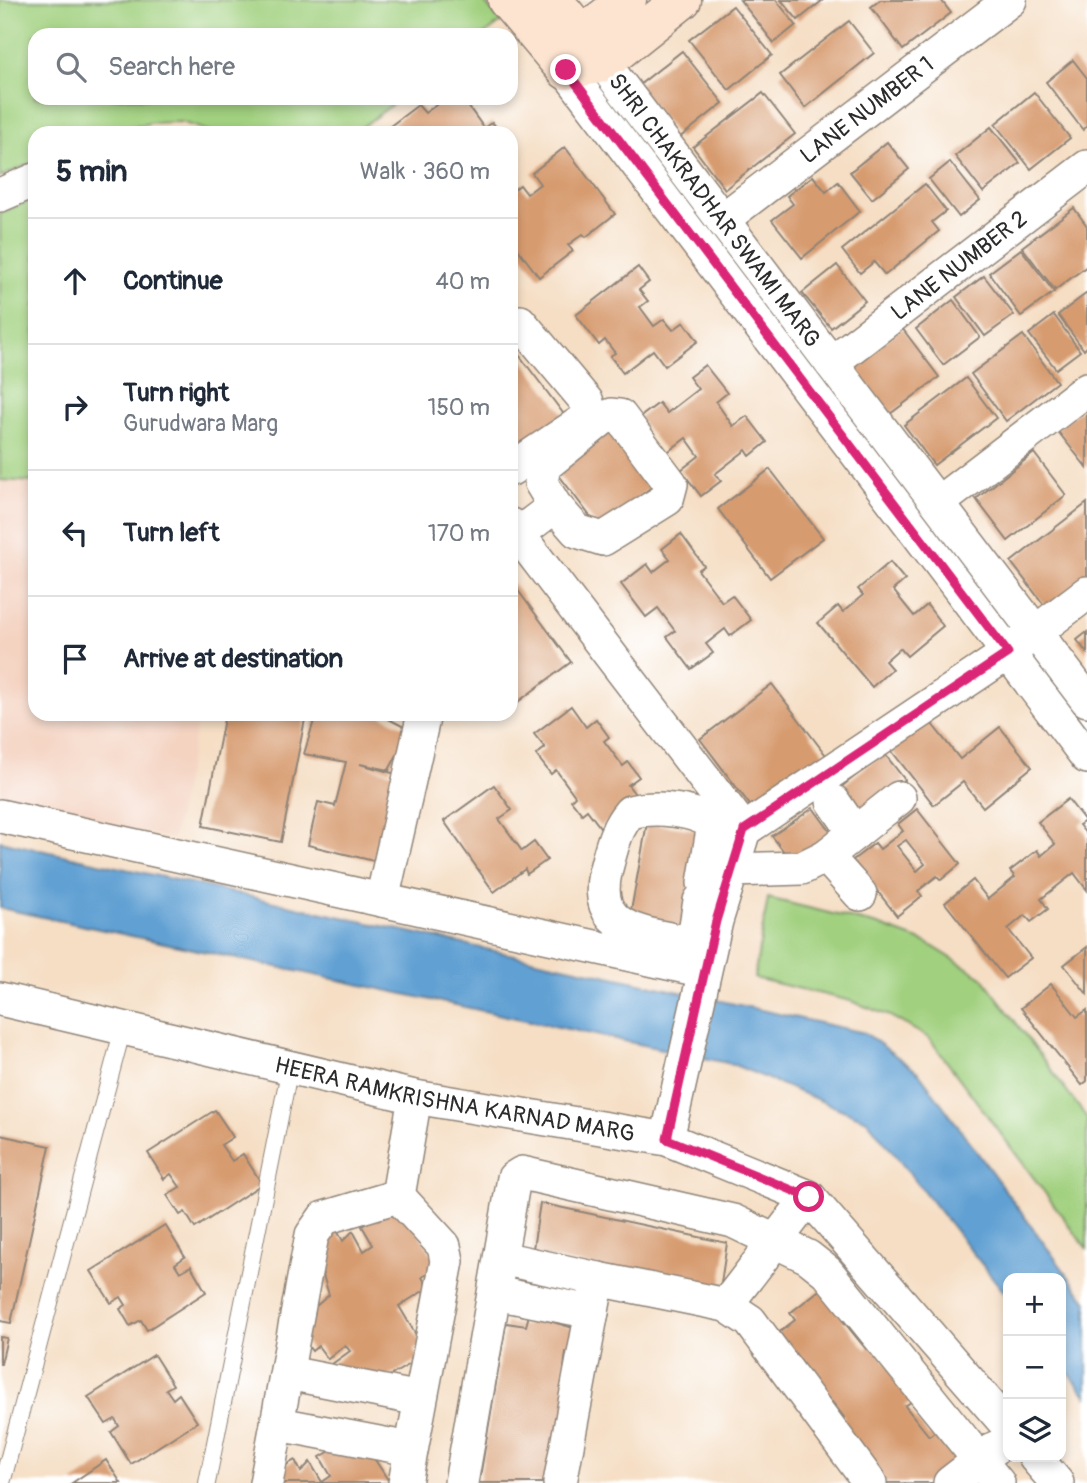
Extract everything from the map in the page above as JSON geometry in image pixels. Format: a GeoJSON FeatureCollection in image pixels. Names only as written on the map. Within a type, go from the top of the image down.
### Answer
{"type":"FeatureCollection","features":[{"type":"Feature","properties":{"kind":"street"},"geometry":{"type":"LineString","coordinates":[[507,0],[566,70],[593,49],[682,0]]}},
{"type":"Feature","properties":{"kind":"street"},"geometry":{"type":"LineString","coordinates":[[553,0],[593,49]]}},
{"type":"Feature","properties":{"kind":"street"},"geometry":{"type":"LineString","coordinates":[[593,49],[627,0]]}},
{"type":"Feature","properties":{"kind":"street","name":"LANE NUMBER 1"},"geometry":{"type":"LineString","coordinates":[[722,220],[1010,0]]}},
{"type":"Feature","properties":{"kind":"street","name":"SHRI CHAKRADHAR SWAMI MARG"},"geometry":{"type":"LineString","coordinates":[[593,49],[1087,701]]}},
{"type":"Feature","properties":{"kind":"street","name":"SHRI CHAKRADHAR SWAMI MARG"},"geometry":{"type":"LineString","coordinates":[[566,70],[1087,757]]}},
{"type":"Feature","properties":{"kind":"street","name":"LANE NUMBER 2"},"geometry":{"type":"LineString","coordinates":[[831,363],[1087,167]]}},
{"type":"Feature","properties":{"kind":"street"},"geometry":{"type":"LineString","coordinates":[[0,195],[28,183]]}},
{"type":"Feature","properties":{"kind":"street"},"geometry":{"type":"LineString","coordinates":[[518,322],[587,402],[589,412],[583,421],[518,460]]}},
{"type":"Feature","properties":{"kind":"street"},"geometry":{"type":"LineString","coordinates":[[938,503],[1087,389]]}},
{"type":"Feature","properties":{"kind":"street"},"geometry":{"type":"LineString","coordinates":[[518,528],[555,506]]}},
{"type":"Feature","properties":{"kind":"street"},"geometry":{"type":"LineString","coordinates":[[518,535],[744,830]]}},
{"type":"Feature","properties":{"kind":"street"},"geometry":{"type":"LineString","coordinates":[[667,1139],[703,976],[720,880],[744,830],[1008,653],[1087,593]]}},
{"type":"Feature","properties":{"kind":"street"},"geometry":{"type":"LineString","coordinates":[[382,900],[422,721]]}},
{"type":"Feature","properties":{"kind":"street"},"geometry":{"type":"LineString","coordinates":[[720,880],[802,868],[826,856],[900,798]]}},
{"type":"Feature","properties":{"kind":"street"},"geometry":{"type":"LineString","coordinates":[[833,802],[855,833]]}},
{"type":"Feature","properties":{"kind":"street"},"geometry":{"type":"LineString","coordinates":[[0,816],[382,900],[703,976]]}},
{"type":"Feature","properties":{"kind":"street"},"geometry":{"type":"LineString","coordinates":[[826,856],[860,894]]}},
{"type":"Feature","properties":{"kind":"street","name":"HEERA RAMKRISHNA KARNAD MARG"},"geometry":{"type":"LineString","coordinates":[[0,999],[415,1097],[667,1139],[809,1197],[1003,1420]]}},
{"type":"Feature","properties":{"kind":"street"},"geometry":{"type":"LineString","coordinates":[[398,1196],[415,1097]]}},
{"type":"Feature","properties":{"kind":"street"},"geometry":{"type":"LineString","coordinates":[[461,1483],[514,1178],[523,1173],[733,1221],[808,1257],[827,1272],[988,1472]]}},
{"type":"Feature","properties":{"kind":"street"},"geometry":{"type":"LineString","coordinates":[[266,1483],[312,1235],[324,1218],[398,1196]]}},
{"type":"Feature","properties":{"kind":"street"},"geometry":{"type":"LineString","coordinates":[[398,1196],[444,1246],[447,1261],[405,1483]]}},
{"type":"Feature","properties":{"kind":"street"},"geometry":{"type":"LineString","coordinates":[[726,1305],[773,1240],[809,1197]]}},
{"type":"Feature","properties":{"kind":"street"},"geometry":{"type":"LineString","coordinates":[[501,1258],[726,1305],[750,1321],[870,1483]]}},
{"type":"Feature","properties":{"kind":"street"},"geometry":{"type":"LineString","coordinates":[[559,1483],[598,1279]]}},
{"type":"Feature","properties":{"kind":"street"},"geometry":{"type":"LineString","coordinates":[[495,1293],[592,1312]]}},
{"type":"Feature","properties":{"kind":"street"},"geometry":{"type":"LineString","coordinates":[[288,1373],[420,1399]]}},
{"type":"Feature","properties":{"kind":"street"},"geometry":{"type":"LineString","coordinates":[[279,1424],[410,1449]]}},
{"type":"Feature","properties":{"kind":"street"},"geometry":{"type":"LineString","coordinates":[[950,1483],[988,1472],[1003,1446]]}},
{"type":"Feature","properties":{"kind":"street"},"geometry":{"type":"LineString","coordinates":[[1038,1462],[1057,1483]]}},
{"type":"Feature","properties":{"kind":"lane"},"geometry":{"type":"LineString","coordinates":[[2,1483],[123,1028]]}},
{"type":"Feature","properties":{"kind":"lane"},"geometry":{"type":"LineString","coordinates":[[207,1483],[290,1067]]}},
{"type":"Feature","properties":{"kind":"shaded area"},"geometry":{"type":"Polygon","coordinates":[[[0,480],[28,482],[28,721],[198,721],[173,839],[0,801],[0,480]]]}},
{"type":"Feature","properties":{"kind":"green space"},"geometry":{"type":"Polygon","coordinates":[[[0,0],[483,0],[501,22],[493,28],[28,28],[28,105],[392,105],[363,126],[193,126],[181,122],[137,126],[28,126],[28,165],[0,177],[0,0]]]}},
{"type":"Feature","properties":{"kind":"green space"},"geometry":{"type":"Polygon","coordinates":[[[28,201],[28,482],[0,480],[0,213],[28,201]]]}},
{"type":"Feature","properties":{"kind":"green space"},"geometry":{"type":"Polygon","coordinates":[[[768,898],[878,925],[927,943],[982,977],[1087,1118],[1087,1249],[929,1038],[890,1016],[851,1001],[754,978],[768,898]]]}},
{"type":"Feature","properties":{"kind":"water"},"geometry":{"type":"Polygon","coordinates":[[[0,841],[865,1033],[919,1073],[1066,1273],[1003,1273],[1003,1291],[867,1120],[732,1064],[0,908],[0,841]]]}},
{"type":"Feature","properties":{"kind":"water"},"geometry":{"type":"Polygon","coordinates":[[[1066,1273],[1087,1302],[1087,1396],[1066,1369],[1066,1273]]]}},
{"type":"Feature","properties":{"kind":"building"},"geometry":{"type":"Polygon","coordinates":[[[740,0],[776,0],[796,25],[774,43],[740,0]]]}},
{"type":"Feature","properties":{"kind":"building"},"geometry":{"type":"Polygon","coordinates":[[[781,0],[823,0],[798,20],[781,0]]]}},
{"type":"Feature","properties":{"kind":"building"},"geometry":{"type":"Polygon","coordinates":[[[880,0],[941,0],[951,13],[903,50],[871,7],[880,0]]]}},
{"type":"Feature","properties":{"kind":"building"},"geometry":{"type":"Polygon","coordinates":[[[733,6],[772,55],[729,90],[689,40],[733,6]]]}},
{"type":"Feature","properties":{"kind":"building"},"geometry":{"type":"Polygon","coordinates":[[[849,21],[874,53],[805,108],[780,75],[849,21]]]}},
{"type":"Feature","properties":{"kind":"building"},"geometry":{"type":"Polygon","coordinates":[[[682,51],[723,103],[679,138],[638,86],[682,51]]]}},
{"type":"Feature","properties":{"kind":"building"},"geometry":{"type":"Polygon","coordinates":[[[1073,60],[1087,78],[1087,126],[1083,130],[1046,82],[1073,60]]]}},
{"type":"Feature","properties":{"kind":"building"},"geometry":{"type":"Polygon","coordinates":[[[1034,92],[1070,138],[1031,169],[995,124],[1034,92]]]}},
{"type":"Feature","properties":{"kind":"building"},"geometry":{"type":"Polygon","coordinates":[[[763,93],[795,134],[725,189],[693,147],[763,93]]]}},
{"type":"Feature","properties":{"kind":"building"},"geometry":{"type":"Polygon","coordinates":[[[418,105],[425,113],[436,105],[467,105],[483,126],[390,126],[418,105]]]}},
{"type":"Feature","properties":{"kind":"building"},"geometry":{"type":"Polygon","coordinates":[[[991,127],[1020,163],[983,192],[955,156],[991,127]]]}},
{"type":"Feature","properties":{"kind":"building"},"geometry":{"type":"Polygon","coordinates":[[[887,142],[909,169],[872,199],[850,172],[887,142]]]}},
{"type":"Feature","properties":{"kind":"building"},"geometry":{"type":"Polygon","coordinates":[[[565,147],[615,214],[586,237],[583,234],[568,245],[573,251],[539,277],[518,249],[518,187],[520,185],[527,194],[540,184],[532,173],[565,147]]]}},
{"type":"Feature","properties":{"kind":"building"},"geometry":{"type":"Polygon","coordinates":[[[950,162],[980,200],[959,217],[929,179],[950,162]]]}},
{"type":"Feature","properties":{"kind":"building"},"geometry":{"type":"Polygon","coordinates":[[[813,176],[826,192],[838,182],[860,211],[802,258],[772,220],[793,204],[787,196],[813,176]]]}},
{"type":"Feature","properties":{"kind":"building"},"geometry":{"type":"Polygon","coordinates":[[[925,184],[946,211],[932,222],[939,231],[885,275],[874,262],[860,273],[842,250],[925,184]]]}},
{"type":"Feature","properties":{"kind":"building"},"geometry":{"type":"Polygon","coordinates":[[[1074,208],[1087,226],[1087,266],[1055,290],[1022,247],[1074,208]]]}},
{"type":"Feature","properties":{"kind":"building"},"geometry":{"type":"Polygon","coordinates":[[[1021,249],[1054,292],[1021,316],[989,273],[1021,249]]]}},
{"type":"Feature","properties":{"kind":"building"},"geometry":{"type":"Polygon","coordinates":[[[837,265],[865,301],[831,328],[802,293],[837,265]]]}},
{"type":"Feature","properties":{"kind":"building"},"geometry":{"type":"Polygon","coordinates":[[[638,267],[649,282],[639,290],[648,301],[640,307],[654,326],[664,319],[673,330],[684,322],[698,341],[665,366],[653,350],[623,373],[610,356],[615,353],[605,340],[599,345],[576,315],[638,267]]]}},
{"type":"Feature","properties":{"kind":"building"},"geometry":{"type":"Polygon","coordinates":[[[984,276],[1014,315],[985,336],[956,297],[984,276]]]}},
{"type":"Feature","properties":{"kind":"building"},"geometry":{"type":"Polygon","coordinates":[[[1087,293],[1087,347],[1084,350],[1058,315],[1087,293]]]}},
{"type":"Feature","properties":{"kind":"building"},"geometry":{"type":"Polygon","coordinates":[[[953,300],[980,337],[943,365],[916,329],[953,300]]]}},
{"type":"Feature","properties":{"kind":"building"},"geometry":{"type":"Polygon","coordinates":[[[1054,315],[1080,351],[1056,369],[1029,334],[1054,315]]]}},
{"type":"Feature","properties":{"kind":"building"},"geometry":{"type":"Polygon","coordinates":[[[902,328],[939,377],[890,414],[853,366],[902,328]]]}},
{"type":"Feature","properties":{"kind":"building"},"geometry":{"type":"Polygon","coordinates":[[[1023,335],[1057,382],[1006,421],[971,374],[1023,335]]]}},
{"type":"Feature","properties":{"kind":"building"},"geometry":{"type":"Polygon","coordinates":[[[518,354],[566,417],[518,453],[518,354]]]}},
{"type":"Feature","properties":{"kind":"building"},"geometry":{"type":"Polygon","coordinates":[[[705,365],[727,393],[716,402],[733,426],[747,416],[767,442],[750,456],[746,450],[715,474],[721,481],[701,496],[681,470],[699,456],[686,438],[666,453],[639,418],[659,403],[667,413],[698,389],[689,377],[705,365]]]}},
{"type":"Feature","properties":{"kind":"building"},"geometry":{"type":"Polygon","coordinates":[[[966,378],[996,418],[934,465],[904,425],[966,378]]]}},
{"type":"Feature","properties":{"kind":"building"},"geometry":{"type":"Polygon","coordinates":[[[1087,405],[1087,468],[1056,429],[1087,405]]]}},
{"type":"Feature","properties":{"kind":"building"},"geometry":{"type":"Polygon","coordinates":[[[615,425],[658,482],[599,528],[555,470],[615,425]]]}},
{"type":"Feature","properties":{"kind":"building"},"geometry":{"type":"Polygon","coordinates":[[[1034,453],[1066,495],[1008,541],[976,499],[1034,453]]]}},
{"type":"Feature","properties":{"kind":"building"},"geometry":{"type":"Polygon","coordinates":[[[770,469],[823,538],[770,578],[718,509],[770,469]]]}},
{"type":"Feature","properties":{"kind":"building"},"geometry":{"type":"Polygon","coordinates":[[[1087,503],[1087,580],[1048,610],[1011,562],[1087,503]]]}},
{"type":"Feature","properties":{"kind":"building"},"geometry":{"type":"Polygon","coordinates":[[[681,534],[704,566],[698,570],[722,602],[732,595],[751,620],[730,636],[725,629],[706,644],[713,653],[691,669],[667,637],[675,631],[658,608],[646,617],[621,584],[647,564],[653,572],[670,559],[662,549],[681,534]]]}},
{"type":"Feature","properties":{"kind":"building"},"geometry":{"type":"Polygon","coordinates":[[[890,562],[905,580],[893,590],[914,616],[927,605],[943,626],[907,656],[900,648],[885,661],[892,669],[872,687],[818,623],[838,606],[843,612],[863,595],[858,589],[890,562]]]}},
{"type":"Feature","properties":{"kind":"building"},"geometry":{"type":"Polygon","coordinates":[[[518,590],[571,662],[518,702],[518,590]]]}},
{"type":"Feature","properties":{"kind":"building"},"geometry":{"type":"Polygon","coordinates":[[[1087,632],[1087,653],[1077,640],[1087,632]]]}},
{"type":"Feature","properties":{"kind":"building"},"geometry":{"type":"Polygon","coordinates":[[[772,684],[828,758],[756,813],[700,739],[772,684]]]}},
{"type":"Feature","properties":{"kind":"building"},"geometry":{"type":"Polygon","coordinates":[[[571,706],[586,727],[596,719],[609,737],[604,741],[623,766],[628,762],[639,777],[628,785],[638,798],[600,827],[587,810],[582,814],[571,800],[575,796],[556,770],[551,774],[536,755],[545,748],[534,734],[571,706]]]}},
{"type":"Feature","properties":{"kind":"building"},"geometry":{"type":"Polygon","coordinates":[[[928,719],[960,759],[1000,727],[1032,767],[983,807],[963,782],[934,805],[890,749],[928,719]]]}},
{"type":"Feature","properties":{"kind":"building"},"geometry":{"type":"Polygon","coordinates":[[[224,721],[305,721],[281,842],[203,826],[224,721]]]}},
{"type":"Feature","properties":{"kind":"building"},"geometry":{"type":"Polygon","coordinates":[[[314,721],[393,721],[410,730],[389,770],[360,764],[396,774],[374,861],[308,845],[318,802],[335,806],[346,762],[304,754],[314,721]]]}},
{"type":"Feature","properties":{"kind":"building"},"geometry":{"type":"Polygon","coordinates":[[[884,753],[905,780],[861,815],[840,788],[884,753]]]}},
{"type":"Feature","properties":{"kind":"building"},"geometry":{"type":"Polygon","coordinates":[[[494,785],[512,810],[499,819],[522,851],[534,842],[547,860],[527,874],[525,869],[494,892],[444,821],[494,785]]]}},
{"type":"Feature","properties":{"kind":"building"},"geometry":{"type":"Polygon","coordinates":[[[1068,799],[1085,821],[1079,825],[1087,835],[1087,890],[1074,873],[1041,899],[1048,909],[1031,922],[1025,915],[1008,929],[1031,958],[1005,978],[945,903],[973,880],[988,899],[1015,877],[1010,871],[1037,850],[1041,856],[1055,844],[1038,822],[1068,799]]]}},
{"type":"Feature","properties":{"kind":"building"},"geometry":{"type":"Polygon","coordinates":[[[813,808],[833,835],[794,865],[772,836],[813,808]]]}},
{"type":"Feature","properties":{"kind":"building"},"geometry":{"type":"Polygon","coordinates":[[[917,809],[960,864],[941,880],[937,876],[918,891],[922,896],[897,916],[853,860],[875,843],[880,849],[903,831],[898,824],[917,809]],[[906,840],[897,846],[917,871],[925,864],[906,840]]]}},
{"type":"Feature","properties":{"kind":"building"},"geometry":{"type":"Polygon","coordinates":[[[647,823],[706,832],[685,934],[629,922],[647,823]]]}},
{"type":"Feature","properties":{"kind":"building"},"geometry":{"type":"Polygon","coordinates":[[[1087,947],[1087,994],[1064,965],[1087,947]]]}},
{"type":"Feature","properties":{"kind":"building"},"geometry":{"type":"Polygon","coordinates":[[[1051,984],[1077,1017],[1087,1010],[1087,1081],[1082,1085],[1021,1008],[1051,984]]]}},
{"type":"Feature","properties":{"kind":"building"},"geometry":{"type":"Polygon","coordinates":[[[215,1110],[233,1137],[221,1145],[232,1161],[243,1154],[262,1184],[195,1228],[185,1212],[180,1215],[167,1195],[180,1187],[171,1174],[164,1179],[148,1153],[215,1110]]]}},
{"type":"Feature","properties":{"kind":"building"},"geometry":{"type":"Polygon","coordinates":[[[0,1135],[50,1146],[11,1323],[0,1321],[0,1135]]]}},
{"type":"Feature","properties":{"kind":"building"},"geometry":{"type":"Polygon","coordinates":[[[540,1203],[727,1243],[720,1290],[532,1255],[540,1203]]]}},
{"type":"Feature","properties":{"kind":"building"},"geometry":{"type":"Polygon","coordinates":[[[391,1209],[410,1218],[439,1267],[422,1277],[428,1288],[399,1306],[422,1345],[413,1350],[419,1359],[379,1382],[355,1379],[332,1364],[350,1351],[345,1345],[328,1359],[318,1346],[312,1351],[297,1332],[307,1314],[329,1295],[313,1242],[336,1229],[343,1241],[353,1231],[364,1251],[373,1245],[362,1226],[391,1209]]]}},
{"type":"Feature","properties":{"kind":"building"},"geometry":{"type":"Polygon","coordinates":[[[165,1225],[185,1257],[175,1264],[180,1272],[191,1266],[206,1292],[147,1330],[141,1320],[130,1326],[120,1309],[126,1305],[121,1297],[111,1303],[91,1271],[165,1225]]]}},
{"type":"Feature","properties":{"kind":"building"},"geometry":{"type":"Polygon","coordinates":[[[826,1285],[849,1316],[843,1321],[866,1349],[872,1344],[915,1399],[905,1406],[929,1436],[936,1431],[960,1462],[934,1483],[885,1483],[838,1422],[844,1417],[832,1402],[826,1407],[772,1338],[795,1320],[790,1313],[826,1285]]]}},
{"type":"Feature","properties":{"kind":"building"},"geometry":{"type":"Polygon","coordinates":[[[529,1315],[580,1330],[575,1353],[566,1352],[564,1368],[573,1370],[553,1483],[479,1483],[506,1323],[526,1326],[529,1315]]]}},
{"type":"Feature","properties":{"kind":"building"},"geometry":{"type":"Polygon","coordinates":[[[0,1337],[7,1338],[1,1364],[0,1364],[0,1337]]]}},
{"type":"Feature","properties":{"kind":"building"},"geometry":{"type":"Polygon","coordinates":[[[154,1355],[173,1385],[166,1389],[173,1399],[179,1394],[197,1422],[131,1464],[111,1432],[119,1426],[115,1419],[106,1424],[88,1397],[154,1355]]]}},
{"type":"Feature","properties":{"kind":"building"},"geometry":{"type":"Polygon","coordinates":[[[350,1440],[368,1449],[390,1483],[277,1483],[271,1473],[295,1460],[301,1472],[310,1462],[322,1482],[331,1476],[320,1457],[350,1440]]]}},
{"type":"Feature","properties":{"kind":"building"},"geometry":{"type":"Polygon","coordinates":[[[106,1460],[121,1483],[72,1483],[106,1460]]]}},
{"type":"Feature","properties":{"kind":"route"},"geometry":{"type":"LineString","coordinates":[[566,70],[1008,653],[744,830],[716,921],[667,1139],[809,1197]]}}]}
